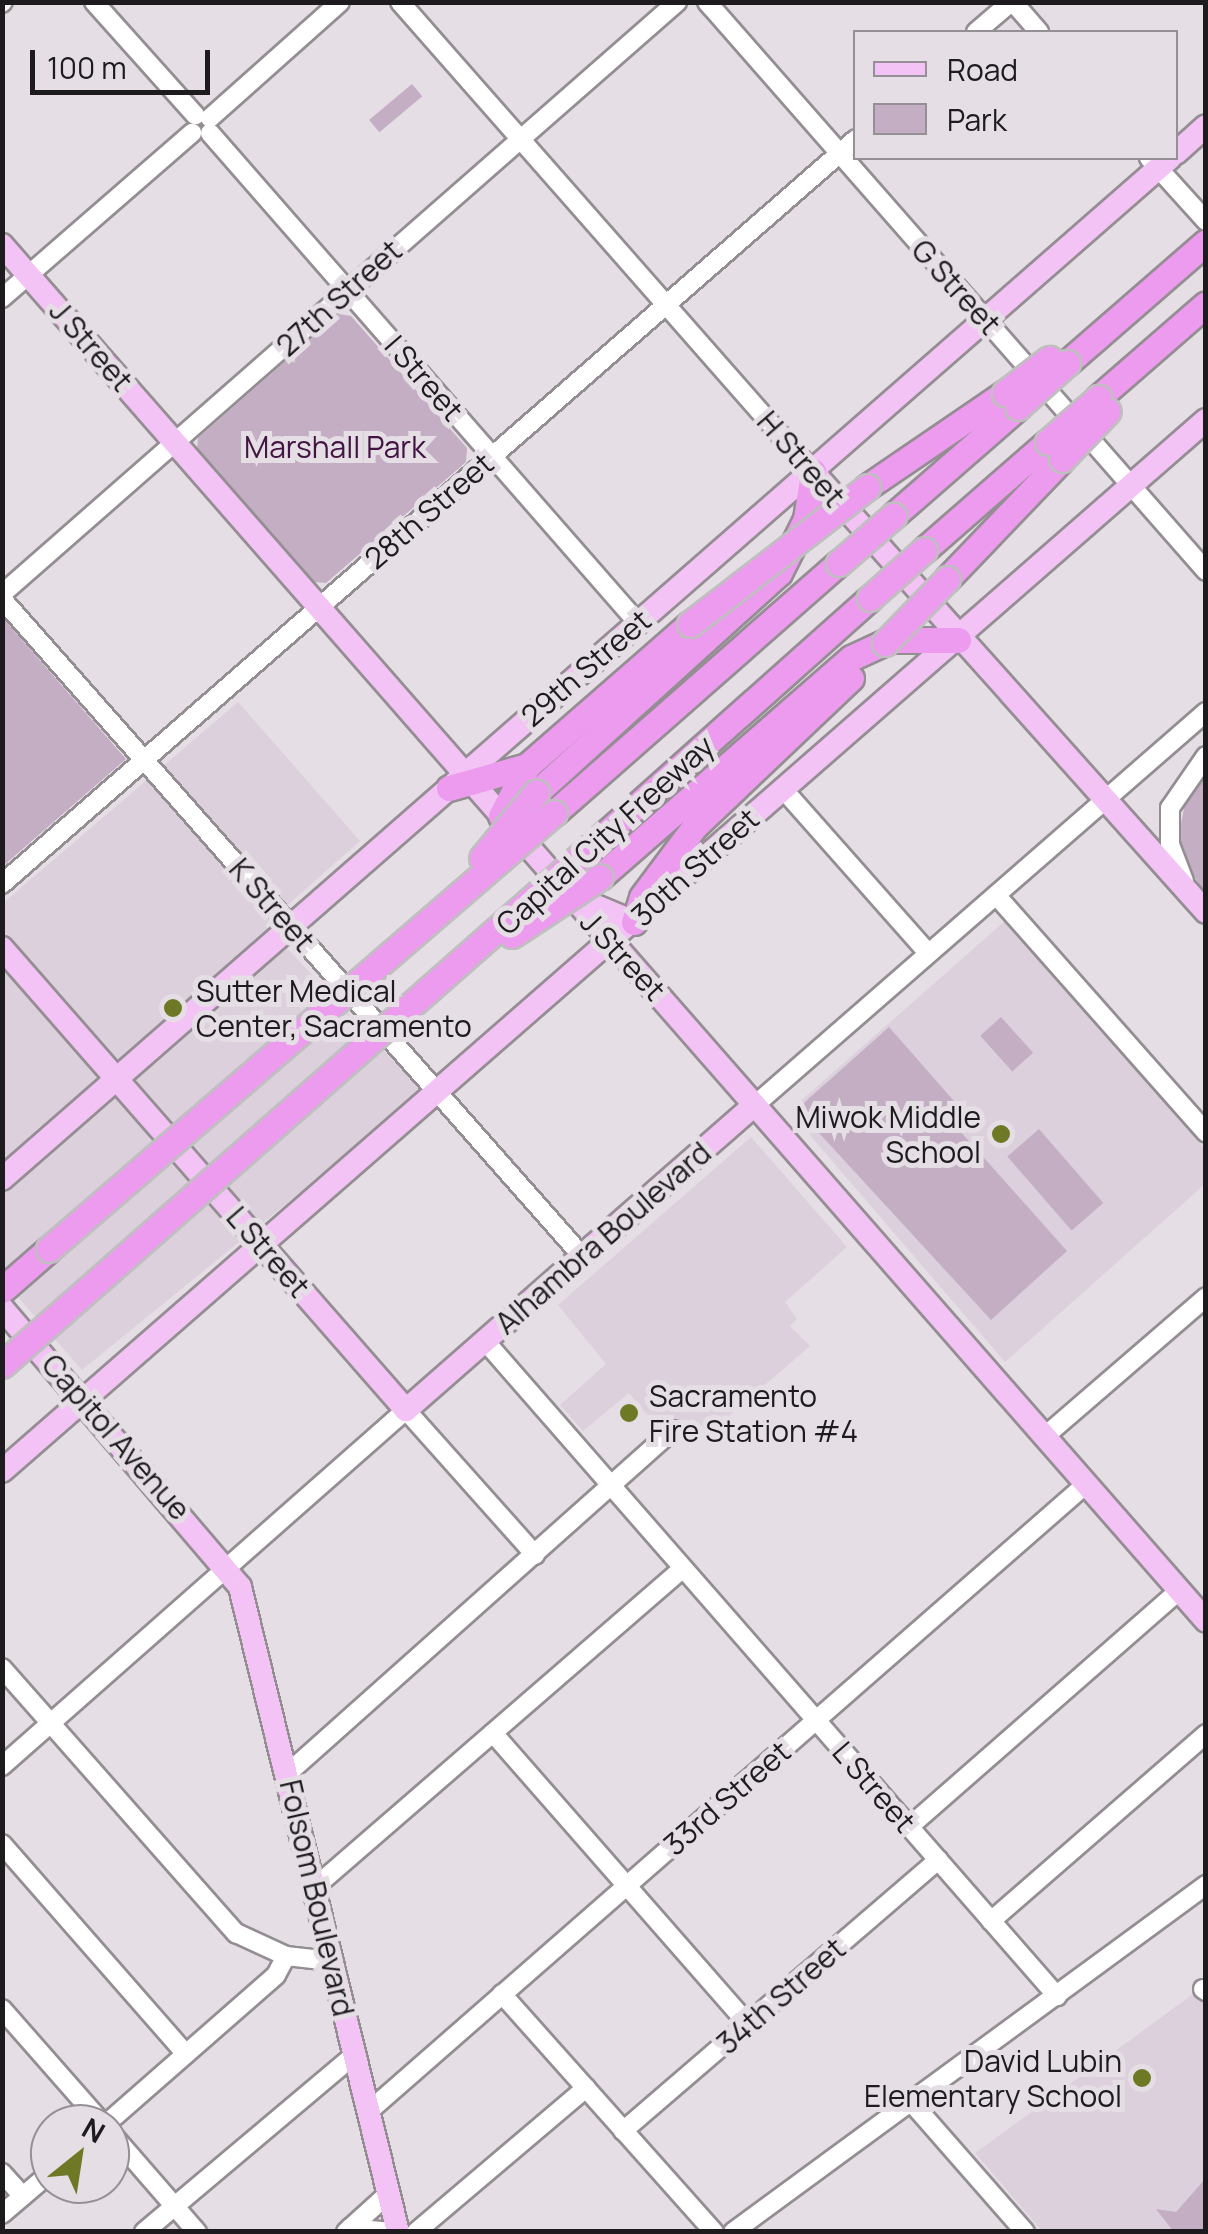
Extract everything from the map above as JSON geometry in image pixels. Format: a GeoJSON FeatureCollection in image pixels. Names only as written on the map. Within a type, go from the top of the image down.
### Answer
{"type":"FeatureCollection","features":[{"type":"Feature","properties":{"kind":"highway","name":"Capital City Freeway"},"geometry":{"type":"LineString","coordinates":[[2,1290],[893,516],[1011,400],[1196,250]]}},
{"type":"Feature","properties":{"kind":"highway","name":"Capital City Freeway"},"geometry":{"type":"LineString","coordinates":[[2,1365],[442,982],[924,550],[1055,450],[1206,305]]}},
{"type":"Feature","properties":{"kind":"highway"},"geometry":{"type":"LineString","coordinates":[[501,816],[527,766],[690,624],[868,488],[1011,400]]}},
{"type":"Feature","properties":{"kind":"highway"},"geometry":{"type":"LineString","coordinates":[[634,922],[642,897],[695,826],[827,702],[947,579],[1055,450]]}},
{"type":"Feature","properties":{"kind":"highway"},"geometry":{"type":"LineString","coordinates":[[435,914],[536,793],[778,574],[806,519],[813,472]]}},
{"type":"Feature","properties":{"kind":"highway"},"geometry":{"type":"LineString","coordinates":[[442,982],[600,877],[851,658],[890,640],[958,640]]}},
{"type":"Feature","properties":{"kind":"highway"},"geometry":{"type":"LineString","coordinates":[[462,782],[527,766]]}},
{"type":"Feature","properties":{"kind":"highway"},"geometry":{"type":"LineString","coordinates":[[2,1282],[48,1249]]}},
{"type":"Feature","properties":{"kind":"highway"},"geometry":{"type":"LineString","coordinates":[[2,1385],[94,1286]]}},
{"type":"Feature","properties":{"kind":"main road","name":"29th Street"},"geometry":{"type":"LineString","coordinates":[[1178,147],[1206,126]]}},
{"type":"Feature","properties":{"kind":"main road","name":"29th Street"},"geometry":{"type":"LineString","coordinates":[[2,1179],[294,930],[1162,160]]}},
{"type":"Feature","properties":{"kind":"main road","name":"J Street"},"geometry":{"type":"LineString","coordinates":[[2,244],[320,606],[462,782],[501,816],[612,940],[1206,1621]]}},
{"type":"Feature","properties":{"kind":"main road","name":"30th Street"},"geometry":{"type":"LineString","coordinates":[[2,1472],[1206,420]]}},
{"type":"Feature","properties":{"kind":"main road","name":"H Street"},"geometry":{"type":"LineString","coordinates":[[813,472],[958,640],[1201,907]]}},
{"type":"Feature","properties":{"kind":"main road"},"geometry":{"type":"LineString","coordinates":[[571,896],[634,922]]}},
{"type":"Feature","properties":{"kind":"main road","name":"L Street"},"geometry":{"type":"LineString","coordinates":[[2,948],[406,1410]]}},
{"type":"Feature","properties":{"kind":"main road","name":"Alhambra Boulevard"},"geometry":{"type":"LineString","coordinates":[[406,1410],[755,1105]]}},
{"type":"Feature","properties":{"kind":"main road","name":"Capitol Avenue"},"geometry":{"type":"LineString","coordinates":[[2,1308],[229,1568]]}},
{"type":"Feature","properties":{"kind":"main road","name":"Folsom Boulevard"},"geometry":{"type":"LineString","coordinates":[[229,1568],[288,1774],[395,2232]]}},
{"type":"Feature","properties":{"kind":"street","name":"I Street"},"geometry":{"type":"LineString","coordinates":[[94,2],[638,624]]}},
{"type":"Feature","properties":{"kind":"street"},"geometry":{"type":"LineString","coordinates":[[2,298],[340,2]]}},
{"type":"Feature","properties":{"kind":"street","name":"H Street"},"geometry":{"type":"LineString","coordinates":[[400,2],[813,472]]}},
{"type":"Feature","properties":{"kind":"street","name":"27th Street"},"geometry":{"type":"LineString","coordinates":[[2,596],[678,2]]}},
{"type":"Feature","properties":{"kind":"street","name":"G Street"},"geometry":{"type":"LineString","coordinates":[[707,2],[1206,571]]}},
{"type":"Feature","properties":{"kind":"street"},"geometry":{"type":"LineString","coordinates":[[978,30],[1012,2],[1037,30]]}},
{"type":"Feature","properties":{"kind":"street","name":"28th Street"},"geometry":{"type":"LineString","coordinates":[[2,884],[853,141]]}},
{"type":"Feature","properties":{"kind":"street"},"geometry":{"type":"LineString","coordinates":[[1164,160],[1206,221]]}},
{"type":"Feature","properties":{"kind":"street","name":"K Street"},"geometry":{"type":"LineString","coordinates":[[2,596],[582,1256]]}},
{"type":"Feature","properties":{"kind":"street","name":"Alhambra Boulevard"},"geometry":{"type":"LineString","coordinates":[[755,1105],[1206,712]]}},
{"type":"Feature","properties":{"kind":"street"},"geometry":{"type":"LineString","coordinates":[[1201,907],[1174,858],[1169,822],[1180,785],[1206,756]]}},
{"type":"Feature","properties":{"kind":"street"},"geometry":{"type":"LineString","coordinates":[[783,788],[928,953]]}},
{"type":"Feature","properties":{"kind":"street"},"geometry":{"type":"LineString","coordinates":[[996,895],[1206,1132]]}},
{"type":"Feature","properties":{"kind":"street"},"geometry":{"type":"LineString","coordinates":[[1044,1438],[1206,1297]]}},
{"type":"Feature","properties":{"kind":"street","name":"L Street"},"geometry":{"type":"LineString","coordinates":[[485,1341],[1057,1996]]}},
{"type":"Feature","properties":{"kind":"street","name":"Alhambra Boulevard"},"geometry":{"type":"LineString","coordinates":[[2,1766],[406,1410]]}},
{"type":"Feature","properties":{"kind":"street","name":"L Street"},"geometry":{"type":"LineString","coordinates":[[406,1410],[534,1555]]}},
{"type":"Feature","properties":{"kind":"street"},"geometry":{"type":"LineString","coordinates":[[288,1774],[673,1430]]}},
{"type":"Feature","properties":{"kind":"street","name":"33rd Street"},"geometry":{"type":"LineString","coordinates":[[368,2112],[1086,1484]]}},
{"type":"Feature","properties":{"kind":"street"},"geometry":{"type":"LineString","coordinates":[[315,1888],[682,1569]]}},
{"type":"Feature","properties":{"kind":"street"},"geometry":{"type":"LineString","coordinates":[[909,1827],[1179,1591]]}},
{"type":"Feature","properties":{"kind":"street"},"geometry":{"type":"LineString","coordinates":[[2,1668],[231,1928],[286,1956],[331,1960]]}},
{"type":"Feature","properties":{"kind":"street"},"geometry":{"type":"LineString","coordinates":[[493,1734],[749,2026]]}},
{"type":"Feature","properties":{"kind":"street"},"geometry":{"type":"LineString","coordinates":[[992,1921],[1206,1734]]}},
{"type":"Feature","properties":{"kind":"street"},"geometry":{"type":"LineString","coordinates":[[2,1844],[186,2054]]}},
{"type":"Feature","properties":{"kind":"street","name":"34th Street"},"geometry":{"type":"LineString","coordinates":[[623,2131],[938,1860]]}},
{"type":"Feature","properties":{"kind":"street"},"geometry":{"type":"LineString","coordinates":[[733,2232],[914,2104],[1206,1886]]}},
{"type":"Feature","properties":{"kind":"street"},"geometry":{"type":"LineString","coordinates":[[127,2104],[276,1975],[286,1956]]}},
{"type":"Feature","properties":{"kind":"street"},"geometry":{"type":"LineString","coordinates":[[502,1994],[714,2232]]}},
{"type":"Feature","properties":{"kind":"street"},"geometry":{"type":"LineString","coordinates":[[2,2009],[86,2104]]}},
{"type":"Feature","properties":{"kind":"street"},"geometry":{"type":"LineString","coordinates":[[144,2232],[354,2055]]}},
{"type":"Feature","properties":{"kind":"street"},"geometry":{"type":"LineString","coordinates":[[416,2232],[586,2088]]}},
{"type":"Feature","properties":{"kind":"street"},"geometry":{"type":"LineString","coordinates":[[914,2104],[1016,2229]]}},
{"type":"Feature","properties":{"kind":"street"},"geometry":{"type":"LineString","coordinates":[[130,2155],[197,2232]]}},
{"type":"Feature","properties":{"kind":"street"},"geometry":{"type":"LineString","coordinates":[[2,2172],[23,2196]]}},
{"type":"Feature","properties":{"kind":"street"},"geometry":{"type":"LineString","coordinates":[[2,2214],[30,2190]]}},
{"type":"Feature","properties":{"kind":"street"},"geometry":{"type":"LineString","coordinates":[[348,2230],[388,2194]]}},
{"type":"Feature","properties":{"kind":"street"},"geometry":{"type":"LineString","coordinates":[[348,2230],[395,2232]]}},
{"type":"Feature","properties":{"kind":"shaded area","name":"Sutter Medical Center, Sacramento"},"geometry":{"type":"Polygon","coordinates":[[[238,702],[360,841],[265,925],[423,1092],[82,1370],[3,1280],[2,904],[238,702]]]}},
{"type":"Feature","properties":{"kind":"shaded area","name":"Miwok Middle School"},"geometry":{"type":"Polygon","coordinates":[[[1005,921],[1205,1149],[1205,1184],[1005,1362],[796,1119],[795,1106],[1005,921]]]}},
{"type":"Feature","properties":{"kind":"shaded area"},"geometry":{"type":"Polygon","coordinates":[[[751,1137],[847,1247],[785,1302],[797,1319],[790,1326],[810,1346],[707,1435],[693,1419],[667,1439],[629,1393],[583,1431],[560,1405],[606,1364],[558,1305],[751,1137]]]}},
{"type":"Feature","properties":{"kind":"shaded area","name":"David Lubin Elementary School"},"geometry":{"type":"Polygon","coordinates":[[[1196,1992],[1205,2003],[1205,2179],[1176,2213],[1157,2209],[1173,2231],[1042,2231],[975,2153],[1196,1992]]]}},
{"type":"Feature","properties":{"kind":"green space"},"geometry":{"type":"Polygon","coordinates":[[[412,84],[422,96],[379,132],[369,120],[412,84]]]}},
{"type":"Feature","properties":{"kind":"green space","name":"Marshall Park"},"geometry":{"type":"Polygon","coordinates":[[[339,314],[351,316],[467,448],[466,462],[326,583],[313,582],[197,450],[198,438],[339,314]]]}},
{"type":"Feature","properties":{"kind":"green space"},"geometry":{"type":"Polygon","coordinates":[[[3,618],[126,759],[2,866],[3,618]]]}},
{"type":"Feature","properties":{"kind":"green space"},"geometry":{"type":"Polygon","coordinates":[[[1205,770],[1205,892],[1187,867],[1179,834],[1187,793],[1205,770]]]}},
{"type":"Feature","properties":{"kind":"green space"},"geometry":{"type":"Polygon","coordinates":[[[1001,1017],[1033,1053],[1012,1071],[980,1036],[1001,1017]]]}},
{"type":"Feature","properties":{"kind":"green space"},"geometry":{"type":"Polygon","coordinates":[[[889,1027],[954,1101],[943,1112],[1067,1251],[991,1320],[797,1109],[889,1027]]]}},
{"type":"Feature","properties":{"kind":"green space"},"geometry":{"type":"Polygon","coordinates":[[[1039,1129],[1103,1203],[1072,1231],[1007,1157],[1039,1129]]]}},
{"type":"Feature","properties":{"kind":"green space"},"geometry":{"type":"Polygon","coordinates":[[[1205,2179],[1205,2231],[1173,2231],[1156,2209],[1176,2212],[1205,2179]]]}},
{"type":"Feature","properties":{"kind":"place","name":"Sutter Medical Center, Sacramento"},"geometry":{"type":"Point","coordinates":[173,1008]}},
{"type":"Feature","properties":{"kind":"place","name":"Miwok Middle School"},"geometry":{"type":"Point","coordinates":[1001,1134]}},
{"type":"Feature","properties":{"kind":"place","name":"Sacramento Fire Station #4"},"geometry":{"type":"Point","coordinates":[629,1413]}},
{"type":"Feature","properties":{"kind":"place","name":"David Lubin Elementary School"},"geometry":{"type":"Point","coordinates":[1142,2078]}}]}
